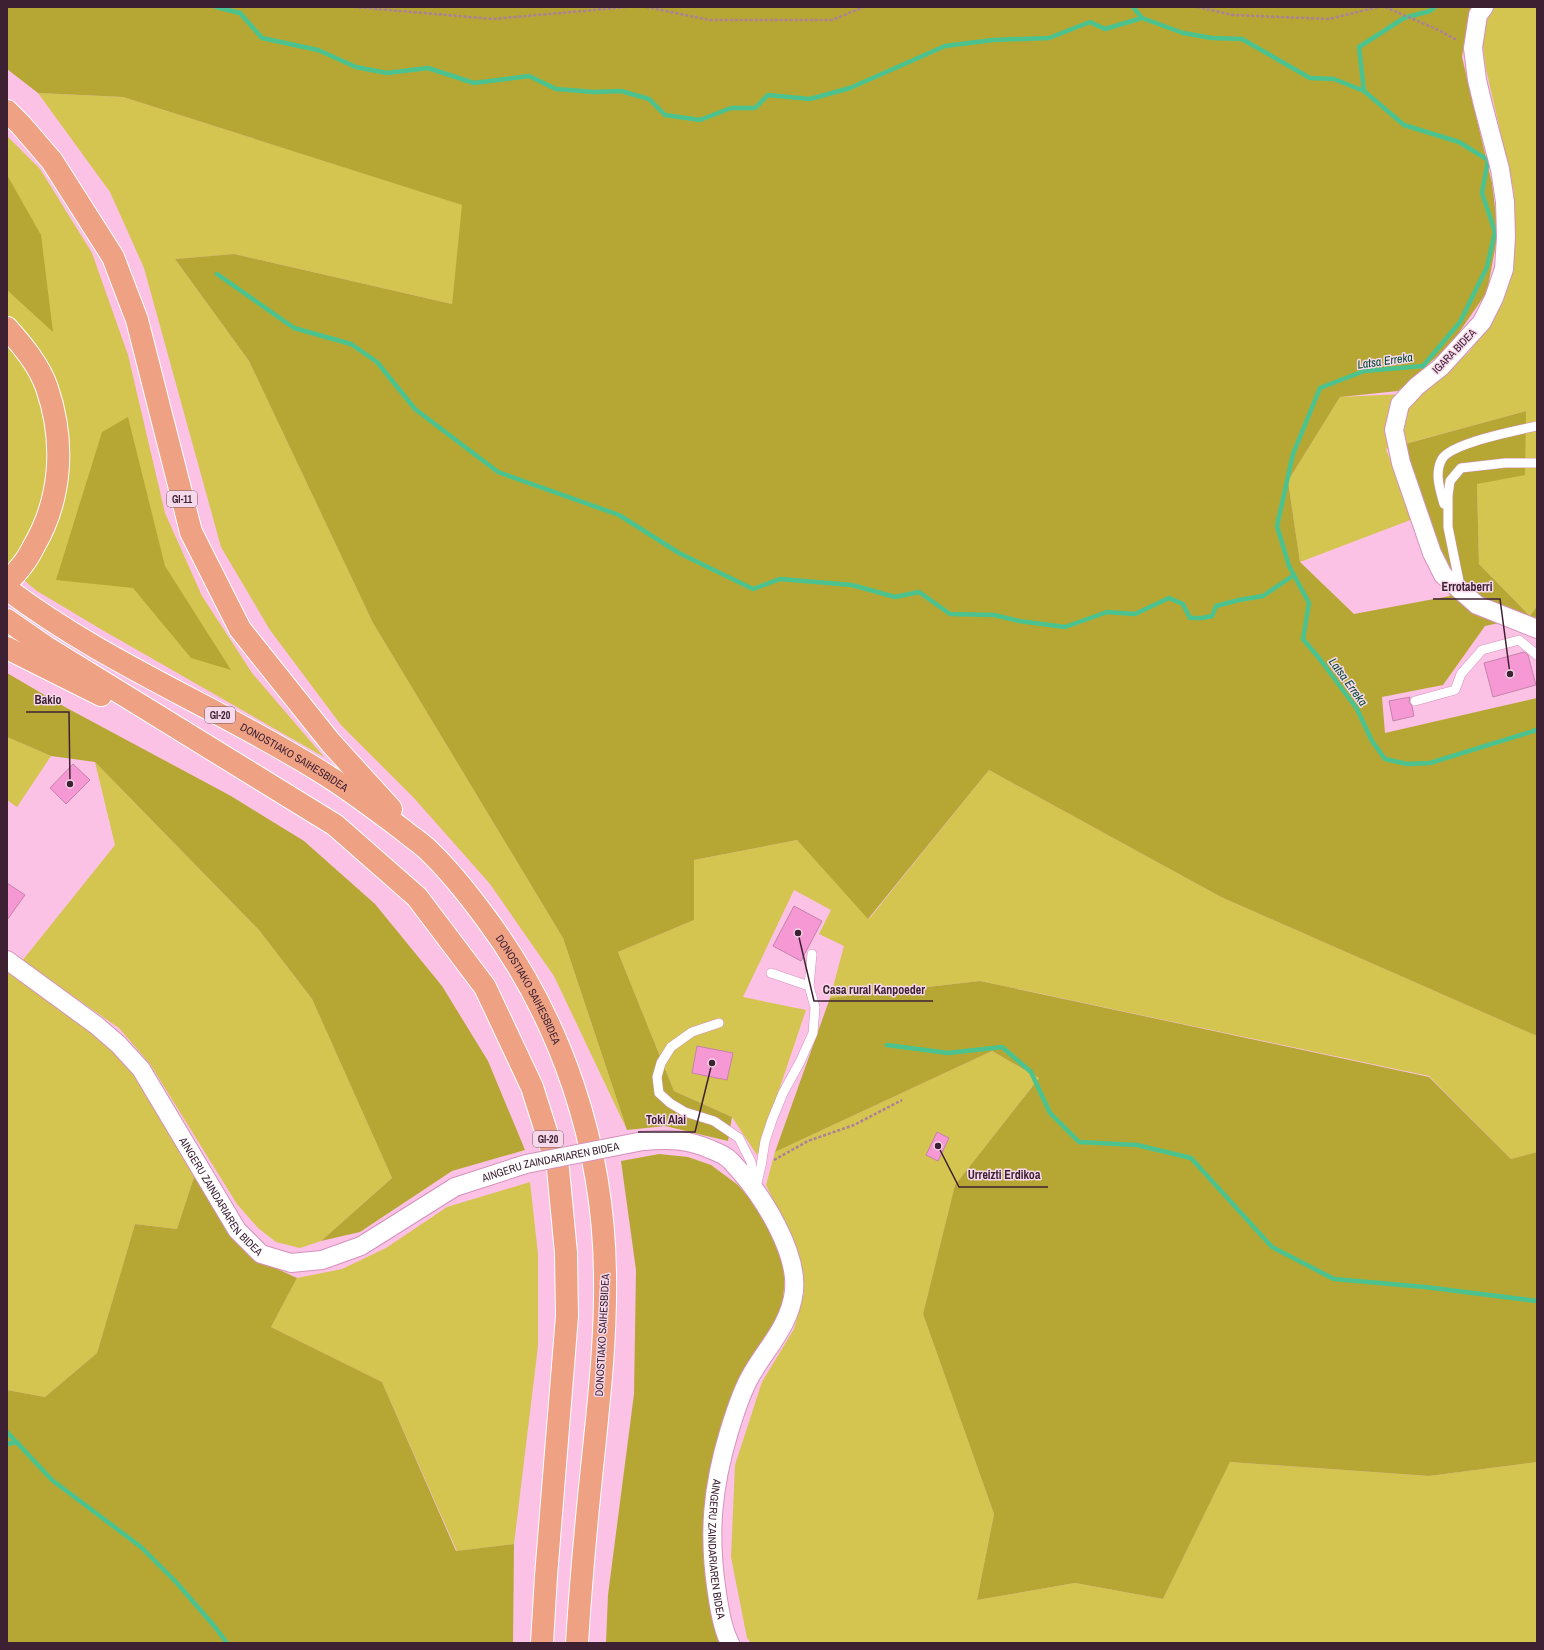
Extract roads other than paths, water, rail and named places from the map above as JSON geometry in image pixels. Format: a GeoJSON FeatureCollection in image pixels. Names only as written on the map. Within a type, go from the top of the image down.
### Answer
{"type":"FeatureCollection","features":[{"type":"Feature","properties":{"kind":"highway","name":"GI-11"},"geometry":{"type":"LineString","coordinates":[[7,111],[52,161],[113,257],[137,320],[191,532],[240,629],[331,743],[428,850]]}},
{"type":"Feature","properties":{"kind":"highway"},"geometry":{"type":"LineString","coordinates":[[7,328],[30,354],[47,387],[56,424],[59,461],[54,498],[42,533],[24,564],[7,582]]}},
{"type":"Feature","properties":{"kind":"highway","name":"DONOSTIAKO SAIHESBIDEA"},"geometry":{"type":"LineString","coordinates":[[7,589],[61,628],[326,775],[378,811],[428,850],[474,902],[510,954],[532,990],[548,1021],[562,1054],[581,1110],[593,1159],[603,1231],[605,1318],[600,1393],[580,1582],[577,1643]]}},
{"type":"Feature","properties":{"kind":"highway","name":"GI-20"},"geometry":{"type":"LineString","coordinates":[[7,620],[46,647],[335,825],[417,897],[485,987],[532,1086],[558,1169],[566,1253],[567,1316],[542,1643]]}},
{"type":"Feature","properties":{"kind":"highway"},"geometry":{"type":"LineString","coordinates":[[7,648],[233,761]]}},
{"type":"Feature","properties":{"kind":"street","name":"IGARA BIDEA"},"geometry":{"type":"LineString","coordinates":[[1484,7],[1478,15],[1473,48],[1477,80],[1500,169],[1505,202],[1506,237],[1504,269],[1494,298],[1482,322],[1442,367],[1417,386],[1400,404],[1394,430],[1401,463],[1432,553],[1443,575],[1477,606],[1537,629]]}},
{"type":"Feature","properties":{"kind":"street","name":"AINGERU ZAINDARIAREN BIDEA"},"geometry":{"type":"LineString","coordinates":[[7,960],[96,1025],[118,1044],[141,1069],[237,1230],[261,1254],[291,1263],[322,1260],[361,1246],[455,1187],[526,1164],[643,1141],[673,1139],[700,1144],[726,1157],[755,1190],[767,1207],[792,1265],[794,1290],[788,1316],[773,1344],[750,1377],[738,1404],[720,1465],[714,1492],[712,1547],[715,1580],[718,1607],[730,1643]]}},
{"type":"Feature","properties":{"kind":"lane"},"geometry":{"type":"LineString","coordinates":[[1448,515],[1438,478],[1438,470],[1442,458],[1475,440],[1537,426]]}},
{"type":"Feature","properties":{"kind":"lane"},"geometry":{"type":"LineString","coordinates":[[1463,594],[1459,582],[1448,527],[1448,496],[1450,481],[1461,468],[1505,463],[1537,463]]}},
{"type":"Feature","properties":{"kind":"lane"},"geometry":{"type":"LineString","coordinates":[[1415,701],[1455,690],[1461,674],[1482,650],[1519,640],[1537,655]]}},
{"type":"Feature","properties":{"kind":"lane"},"geometry":{"type":"LineString","coordinates":[[755,1190],[765,1141],[772,1120],[783,1093],[800,1062],[813,1033],[814,1007],[809,986],[812,954]]}},
{"type":"Feature","properties":{"kind":"lane"},"geometry":{"type":"LineString","coordinates":[[771,973],[809,986]]}},
{"type":"Feature","properties":{"kind":"lane"},"geometry":{"type":"LineString","coordinates":[[718,1023],[692,1032],[671,1046],[661,1063],[657,1077],[659,1093],[670,1104],[686,1112],[714,1121],[739,1138],[751,1162],[754,1173],[755,1190]]}},
{"type":"Feature","properties":{"kind":"waterway"},"geometry":{"type":"LineString","coordinates":[[216,7],[240,13],[262,38],[318,50],[356,67],[387,73],[428,68],[474,83],[529,76],[556,89],[594,92],[621,91],[649,99],[665,115],[700,120],[731,108],[755,108],[768,95],[810,99],[850,88],[945,46],[993,40],[1049,38],[1090,22],[1105,29],[1142,18]]}},
{"type":"Feature","properties":{"kind":"waterway"},"geometry":{"type":"LineString","coordinates":[[1133,7],[1142,18],[1183,33],[1212,38],[1242,39],[1310,78],[1334,79],[1364,91]]}},
{"type":"Feature","properties":{"kind":"waterway","name":"Latsa Erreka"},"geometry":{"type":"LineString","coordinates":[[1435,7],[1430,11],[1404,18],[1359,47],[1364,91],[1404,125],[1459,142],[1488,160],[1482,193],[1495,232],[1487,267],[1460,322],[1423,366],[1364,371],[1320,388],[1293,454],[1277,526],[1289,566],[1309,603],[1303,639],[1357,709],[1372,741],[1385,759],[1407,764],[1430,763],[1537,730]]}},
{"type":"Feature","properties":{"kind":"waterway"},"geometry":{"type":"LineString","coordinates":[[217,274],[294,328],[351,344],[377,362],[415,409],[498,472],[619,515],[679,553],[753,589],[780,579],[852,585],[895,597],[919,592],[950,614],[994,615],[1019,621],[1065,627],[1107,612],[1135,614],[1169,598],[1183,604],[1190,618],[1212,616],[1216,606],[1263,596],[1294,575]]}},
{"type":"Feature","properties":{"kind":"waterway"},"geometry":{"type":"LineString","coordinates":[[887,1045],[948,1053],[1002,1047],[1031,1072],[1050,1113],[1079,1142],[1137,1145],[1191,1158],[1272,1247],[1334,1279],[1425,1287],[1537,1301]]}},
{"type":"Feature","properties":{"kind":"waterway"},"geometry":{"type":"LineString","coordinates":[[7,1432],[52,1480],[141,1547],[177,1583],[227,1643]]}},
{"type":"Feature","properties":{"kind":"waterway"},"geometry":{"type":"LineString","coordinates":[[7,1444],[17,1442]]}},
{"type":"Feature","properties":{"kind":"place","name":"Errotaberri"},"geometry":{"type":"Point","coordinates":[1510,674]}},
{"type":"Feature","properties":{"kind":"place","name":"Bakio"},"geometry":{"type":"Point","coordinates":[70,784]}},
{"type":"Feature","properties":{"kind":"place","name":"Casa rural Kanpoeder"},"geometry":{"type":"Point","coordinates":[798,933]}},
{"type":"Feature","properties":{"kind":"place","name":"Toki Alai"},"geometry":{"type":"Point","coordinates":[712,1063]}},
{"type":"Feature","properties":{"kind":"place","name":"Urreizti Erdikoa"},"geometry":{"type":"Point","coordinates":[938,1146]}}]}
